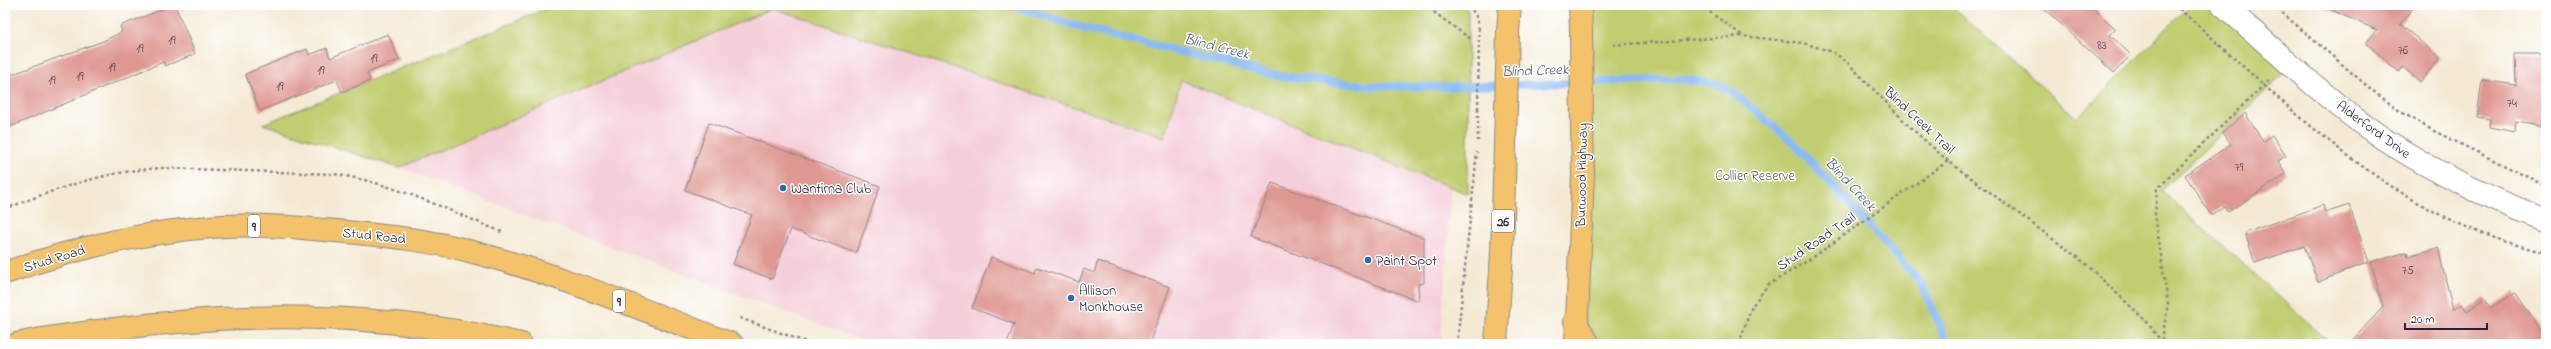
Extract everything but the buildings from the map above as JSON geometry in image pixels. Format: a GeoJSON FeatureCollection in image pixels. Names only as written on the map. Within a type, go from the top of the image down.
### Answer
{"type":"FeatureCollection","features":[{"type":"Feature","properties":{"kind":"main road","name":"26"},"geometry":{"type":"LineString","coordinates":[[1496,344],[1510,5]]}},
{"type":"Feature","properties":{"kind":"main road","name":"Burwood Highway"},"geometry":{"type":"LineString","coordinates":[[1576,344],[1575,322],[1583,174],[1580,5]]}},
{"type":"Feature","properties":{"kind":"main road","name":"Stud Road"},"geometry":{"type":"LineString","coordinates":[[5,273],[77,250],[172,231],[223,226],[313,228],[400,237],[468,250],[588,289],[732,344]]}},
{"type":"Feature","properties":{"kind":"main road"},"geometry":{"type":"LineString","coordinates":[[17,344],[176,321],[299,318],[394,323],[521,344]]}},
{"type":"Feature","properties":{"kind":"main road"},"geometry":{"type":"LineString","coordinates":[[1575,322],[1589,344]]}},
{"type":"Feature","properties":{"kind":"street","name":"Alderford Drive"},"geometry":{"type":"LineString","coordinates":[[2223,5],[2360,123],[2401,151],[2445,176],[2546,220]]}},
{"type":"Feature","properties":{"kind":"path"},"geometry":{"type":"LineString","coordinates":[[1424,5],[1472,40]]}},
{"type":"Feature","properties":{"kind":"path"},"geometry":{"type":"LineString","coordinates":[[1457,344],[1477,173],[1478,18],[1469,5]]}},
{"type":"Feature","properties":{"kind":"path"},"geometry":{"type":"LineString","coordinates":[[1700,5],[1743,36]]}},
{"type":"Feature","properties":{"kind":"path"},"geometry":{"type":"LineString","coordinates":[[2273,5],[2401,112],[2432,130],[2546,186]]}},
{"type":"Feature","properties":{"kind":"path","name":"Blind Creek Trail"},"geometry":{"type":"LineString","coordinates":[[1613,45],[1743,36],[1804,43],[1833,52],[1847,62],[1910,127],[1948,161],[2085,263],[2147,322],[2162,340],[2163,344]]}},
{"type":"Feature","properties":{"kind":"path"},"geometry":{"type":"LineString","coordinates":[[2162,340],[2168,303],[2156,215],[2156,190],[2288,61]]}},
{"type":"Feature","properties":{"kind":"path","name":"Stud Road Trail"},"geometry":{"type":"LineString","coordinates":[[1739,344],[1752,306],[1759,294],[1777,279],[1838,240],[1948,161]]}},
{"type":"Feature","properties":{"kind":"path"},"geometry":{"type":"LineString","coordinates":[[5,209],[108,174]]}},
{"type":"Feature","properties":{"kind":"shaded area"},"geometry":{"type":"Polygon","coordinates":[[[773,8],[1165,137],[1181,80],[1451,187],[1441,344],[871,344],[399,168],[773,8]]]}},
{"type":"Feature","properties":{"kind":"green space"},"geometry":{"type":"Polygon","coordinates":[[[556,5],[1464,5],[1468,11],[1468,194],[1181,80],[1165,137],[773,8],[399,168],[263,124],[556,5]]]}},
{"type":"Feature","properties":{"kind":"green space","name":"Collier Reserve"},"geometry":{"type":"Polygon","coordinates":[[[1580,5],[1950,5],[2077,118],[2190,5],[2223,5],[2293,65],[2161,191],[2332,344],[1589,344],[1575,321],[1580,5]]]}},
{"type":"Feature","properties":{"kind":"waterway","name":"Blind Creek"},"geometry":{"type":"LineString","coordinates":[[1010,5],[1083,28],[1279,76],[1369,86],[1449,87],[1683,79],[1717,84],[1735,94],[1794,143],[1921,283],[1948,344]]}},
{"type":"Feature","properties":{"kind":"place","name":"Wantirna Club"},"geometry":{"type":"Point","coordinates":[783,188]}},
{"type":"Feature","properties":{"kind":"place","name":"Paint Spot"},"geometry":{"type":"Point","coordinates":[1368,260]}},
{"type":"Feature","properties":{"kind":"place","name":"Allison Monkhouse"},"geometry":{"type":"Point","coordinates":[1071,298]}}]}
